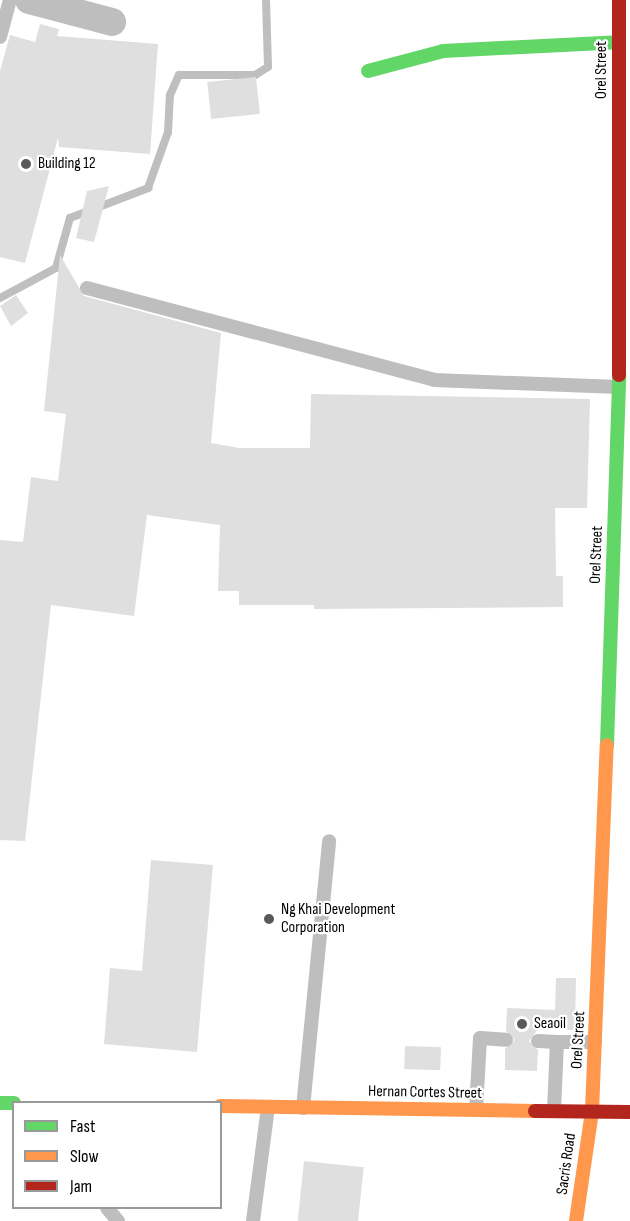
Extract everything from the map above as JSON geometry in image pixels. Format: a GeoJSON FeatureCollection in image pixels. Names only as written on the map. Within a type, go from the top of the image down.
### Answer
{"type":"FeatureCollection","features":[{"type":"Feature","properties":{"kind":"street"},"geometry":{"type":"LineString","coordinates":[[29,0],[112,22]]}},
{"type":"Feature","properties":{"kind":"street","name":"Orel Street"},"geometry":{"type":"LineString","coordinates":[[592,1111],[623,473],[619,387],[618,42],[623,2]]}},
{"type":"Feature","properties":{"kind":"street"},"geometry":{"type":"LineString","coordinates":[[368,71],[453,50],[618,42]]}},
{"type":"Feature","properties":{"kind":"street","name":"Hernan Cortes Street"},"geometry":{"type":"LineString","coordinates":[[222,1106],[630,1112]]}},
{"type":"Feature","properties":{"kind":"street","name":"Sacris Road"},"geometry":{"type":"LineString","coordinates":[[576,1221],[592,1111]]}},
{"type":"Feature","properties":{"kind":"lane"},"geometry":{"type":"LineString","coordinates":[[0,37],[10,0]]}},
{"type":"Feature","properties":{"kind":"lane"},"geometry":{"type":"LineString","coordinates":[[87,288],[434,380],[619,387]]}},
{"type":"Feature","properties":{"kind":"lane"},"geometry":{"type":"LineString","coordinates":[[303,1108],[329,841]]}},
{"type":"Feature","properties":{"kind":"lane"},"geometry":{"type":"LineString","coordinates":[[476,1110],[480,1038],[506,1040]]}},
{"type":"Feature","properties":{"kind":"lane"},"geometry":{"type":"LineString","coordinates":[[538,1041],[596,1042]]}},
{"type":"Feature","properties":{"kind":"lane"},"geometry":{"type":"LineString","coordinates":[[555,1111],[558,1042]]}},
{"type":"Feature","properties":{"kind":"lane"},"geometry":{"type":"LineString","coordinates":[[253,1221],[268,1107]]}},
{"type":"Feature","properties":{"kind":"lane"},"geometry":{"type":"LineString","coordinates":[[108,1209],[118,1221]]}},
{"type":"Feature","properties":{"kind":"building"},"geometry":{"type":"Polygon","coordinates":[[[40,24],[59,29],[57,36],[158,44],[150,154],[59,147],[58,138],[25,263],[0,257],[0,71],[10,35],[35,42],[40,24]]]}},
{"type":"Feature","properties":{"kind":"building"},"geometry":{"type":"Polygon","coordinates":[[[256,77],[260,114],[211,119],[207,82],[256,77]]]}},
{"type":"Feature","properties":{"kind":"building"},"geometry":{"type":"Polygon","coordinates":[[[109,186],[94,242],[76,238],[87,191],[109,186]]]}},
{"type":"Feature","properties":{"kind":"building"},"geometry":{"type":"Polygon","coordinates":[[[60,255],[84,296],[221,333],[211,443],[239,448],[310,448],[311,394],[590,399],[587,508],[555,508],[556,576],[563,576],[563,607],[314,609],[314,605],[239,605],[239,591],[218,591],[220,525],[147,515],[134,616],[51,605],[25,841],[0,840],[0,540],[23,542],[31,477],[58,481],[66,414],[44,411],[60,255]]]}},
{"type":"Feature","properties":{"kind":"building"},"geometry":{"type":"Polygon","coordinates":[[[16,295],[28,313],[11,326],[0,306],[16,295]]]}},
{"type":"Feature","properties":{"kind":"building"},"geometry":{"type":"Polygon","coordinates":[[[151,860],[213,865],[197,1052],[104,1044],[110,968],[142,971],[151,860]]]}},
{"type":"Feature","properties":{"kind":"building"},"geometry":{"type":"Polygon","coordinates":[[[556,978],[576,978],[575,1030],[538,1029],[529,1041],[538,1050],[537,1071],[505,1070],[505,1049],[515,1040],[506,1031],[507,1008],[555,1010],[556,978]]]}},
{"type":"Feature","properties":{"kind":"building"},"geometry":{"type":"Polygon","coordinates":[[[405,1046],[441,1047],[440,1070],[404,1069],[405,1046]]]}},
{"type":"Feature","properties":{"kind":"building"},"geometry":{"type":"Polygon","coordinates":[[[304,1161],[364,1167],[358,1221],[298,1221],[304,1161]]]}},
{"type":"Feature","properties":{"kind":"waterway"},"geometry":{"type":"LineString","coordinates":[[0,298],[56,268],[70,218],[148,188],[168,132],[170,95],[179,75],[255,75],[268,67],[266,0]]}},
{"type":"Feature","properties":{"kind":"traffic: fast"},"geometry":{"type":"LineString","coordinates":[[368,71],[443,51],[618,42]]}},
{"type":"Feature","properties":{"kind":"traffic: fast"},"geometry":{"type":"LineString","coordinates":[[607,745],[619,375]]}},
{"type":"Feature","properties":{"kind":"traffic: fast"},"geometry":{"type":"LineString","coordinates":[[0,1103],[12,1103]]}},
{"type":"Feature","properties":{"kind":"traffic: slow"},"geometry":{"type":"LineString","coordinates":[[576,1221],[592,1111],[607,745]]}},
{"type":"Feature","properties":{"kind":"traffic: slow"},"geometry":{"type":"LineString","coordinates":[[222,1106],[535,1111]]}},
{"type":"Feature","properties":{"kind":"traffic: jam"},"geometry":{"type":"LineString","coordinates":[[619,0],[619,375]]}},
{"type":"Feature","properties":{"kind":"traffic: jam"},"geometry":{"type":"LineString","coordinates":[[535,1111],[630,1112]]}},
{"type":"Feature","properties":{"kind":"place","name":"Building 12"},"geometry":{"type":"Point","coordinates":[26,164]}},
{"type":"Feature","properties":{"kind":"place","name":"Ng Khai Development Corporation"},"geometry":{"type":"Point","coordinates":[269,919]}},
{"type":"Feature","properties":{"kind":"place","name":"Seaoil"},"geometry":{"type":"Point","coordinates":[522,1024]}}]}
